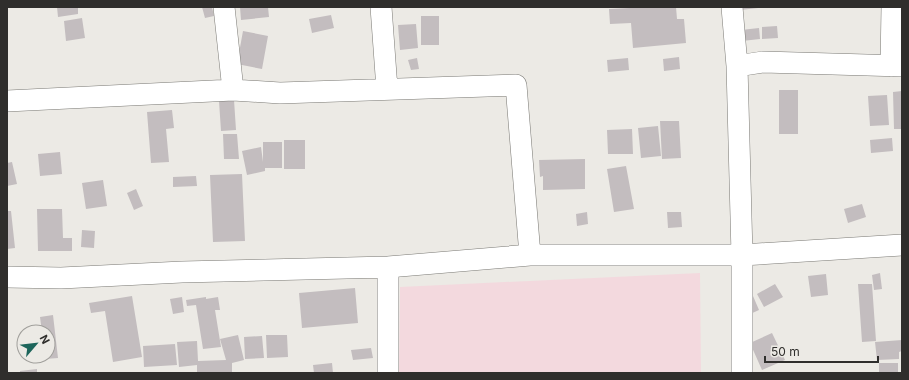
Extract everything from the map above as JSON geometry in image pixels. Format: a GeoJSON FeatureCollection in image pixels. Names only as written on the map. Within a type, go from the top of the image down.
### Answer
{"type":"FeatureCollection","features":[{"type":"Feature","properties":{"kind":"street"},"geometry":{"type":"LineString","coordinates":[[224,7],[233,90]]}},
{"type":"Feature","properties":{"kind":"street"},"geometry":{"type":"LineString","coordinates":[[381,7],[387,89]]}},
{"type":"Feature","properties":{"kind":"street"},"geometry":{"type":"LineString","coordinates":[[732,7],[737,66],[742,255],[742,373]]}},
{"type":"Feature","properties":{"kind":"street"},"geometry":{"type":"LineString","coordinates":[[737,66],[763,62],[896,66],[892,7]]}},
{"type":"Feature","properties":{"kind":"street"},"geometry":{"type":"LineString","coordinates":[[7,101],[233,90],[280,93],[516,84],[530,255]]}},
{"type":"Feature","properties":{"kind":"street"},"geometry":{"type":"LineString","coordinates":[[7,277],[60,278],[182,272],[388,267],[530,255],[742,255],[902,245]]}},
{"type":"Feature","properties":{"kind":"street"},"geometry":{"type":"LineString","coordinates":[[388,267],[388,373]]}},
{"type":"Feature","properties":{"kind":"shaded area"},"geometry":{"type":"Polygon","coordinates":[[[700,273],[701,373],[399,373],[400,287],[700,273]]]}},
{"type":"Feature","properties":{"kind":"building"},"geometry":{"type":"Polygon","coordinates":[[[57,7],[78,7],[78,14],[58,17],[57,7]]]}},
{"type":"Feature","properties":{"kind":"building"},"geometry":{"type":"Polygon","coordinates":[[[202,7],[212,7],[214,16],[205,18],[202,7]]]}},
{"type":"Feature","properties":{"kind":"building"},"geometry":{"type":"Polygon","coordinates":[[[240,7],[268,7],[269,17],[241,20],[240,7]]]}},
{"type":"Feature","properties":{"kind":"building"},"geometry":{"type":"Polygon","coordinates":[[[676,7],[677,19],[684,19],[686,43],[633,48],[631,23],[610,24],[609,9],[676,7]]]}},
{"type":"Feature","properties":{"kind":"building"},"geometry":{"type":"Polygon","coordinates":[[[730,7],[758,7],[758,8],[731,11],[730,7]]]}},
{"type":"Feature","properties":{"kind":"building"},"geometry":{"type":"Polygon","coordinates":[[[331,15],[334,28],[312,33],[309,19],[331,15]]]}},
{"type":"Feature","properties":{"kind":"building"},"geometry":{"type":"Polygon","coordinates":[[[421,16],[439,16],[439,45],[421,45],[421,16]]]}},
{"type":"Feature","properties":{"kind":"building"},"geometry":{"type":"Polygon","coordinates":[[[82,18],[85,38],[66,41],[64,21],[82,18]]]}},
{"type":"Feature","properties":{"kind":"building"},"geometry":{"type":"Polygon","coordinates":[[[416,24],[418,48],[400,50],[398,25],[416,24]]]}},
{"type":"Feature","properties":{"kind":"building"},"geometry":{"type":"Polygon","coordinates":[[[777,26],[778,38],[762,39],[762,27],[777,26]]]}},
{"type":"Feature","properties":{"kind":"building"},"geometry":{"type":"Polygon","coordinates":[[[759,28],[760,39],[733,42],[732,31],[759,28]]]}},
{"type":"Feature","properties":{"kind":"building"},"geometry":{"type":"Polygon","coordinates":[[[243,31],[268,36],[262,69],[237,64],[243,31]]]}},
{"type":"Feature","properties":{"kind":"building"},"geometry":{"type":"Polygon","coordinates":[[[679,57],[680,69],[664,71],[663,59],[679,57]]]}},
{"type":"Feature","properties":{"kind":"building"},"geometry":{"type":"Polygon","coordinates":[[[417,58],[419,69],[411,70],[408,60],[417,58]]]}},
{"type":"Feature","properties":{"kind":"building"},"geometry":{"type":"Polygon","coordinates":[[[628,58],[629,70],[608,72],[607,60],[628,58]]]}},
{"type":"Feature","properties":{"kind":"building"},"geometry":{"type":"Polygon","coordinates":[[[779,90],[798,90],[798,134],[779,134],[779,90]]]}},
{"type":"Feature","properties":{"kind":"building"},"geometry":{"type":"Polygon","coordinates":[[[902,91],[902,129],[894,129],[893,92],[902,91]]]}},
{"type":"Feature","properties":{"kind":"building"},"geometry":{"type":"Polygon","coordinates":[[[887,95],[889,125],[870,126],[868,96],[887,95]]]}},
{"type":"Feature","properties":{"kind":"building"},"geometry":{"type":"Polygon","coordinates":[[[234,100],[236,130],[221,131],[219,101],[234,100]]]}},
{"type":"Feature","properties":{"kind":"building"},"geometry":{"type":"Polygon","coordinates":[[[172,110],[174,128],[166,129],[169,162],[151,163],[147,112],[172,110]]]}},
{"type":"Feature","properties":{"kind":"building"},"geometry":{"type":"Polygon","coordinates":[[[660,121],[679,121],[681,158],[662,159],[660,121]]]}},
{"type":"Feature","properties":{"kind":"building"},"geometry":{"type":"Polygon","coordinates":[[[658,126],[661,156],[641,158],[638,128],[658,126]]]}},
{"type":"Feature","properties":{"kind":"building"},"geometry":{"type":"Polygon","coordinates":[[[632,129],[633,154],[608,154],[607,130],[632,129]]]}},
{"type":"Feature","properties":{"kind":"building"},"geometry":{"type":"Polygon","coordinates":[[[223,134],[237,134],[239,159],[224,159],[223,134]]]}},
{"type":"Feature","properties":{"kind":"building"},"geometry":{"type":"Polygon","coordinates":[[[892,138],[893,151],[871,153],[870,140],[892,138]]]}},
{"type":"Feature","properties":{"kind":"building"},"geometry":{"type":"Polygon","coordinates":[[[284,140],[305,140],[305,169],[284,169],[284,140]]]}},
{"type":"Feature","properties":{"kind":"building"},"geometry":{"type":"Polygon","coordinates":[[[263,142],[282,142],[282,168],[265,168],[265,171],[247,175],[242,151],[261,147],[263,162],[263,142]]]}},
{"type":"Feature","properties":{"kind":"building"},"geometry":{"type":"Polygon","coordinates":[[[60,152],[62,174],[40,176],[38,154],[60,152]]]}},
{"type":"Feature","properties":{"kind":"building"},"geometry":{"type":"Polygon","coordinates":[[[585,159],[585,189],[543,190],[543,176],[540,177],[539,160],[585,159]]]}},
{"type":"Feature","properties":{"kind":"building"},"geometry":{"type":"Polygon","coordinates":[[[12,162],[17,184],[7,186],[7,163],[12,162]]]}},
{"type":"Feature","properties":{"kind":"building"},"geometry":{"type":"Polygon","coordinates":[[[626,166],[634,209],[614,212],[607,169],[626,166]]]}},
{"type":"Feature","properties":{"kind":"building"},"geometry":{"type":"Polygon","coordinates":[[[242,174],[245,241],[213,242],[210,175],[242,174]]]}},
{"type":"Feature","properties":{"kind":"building"},"geometry":{"type":"Polygon","coordinates":[[[196,176],[197,186],[173,187],[173,177],[196,176]]]}},
{"type":"Feature","properties":{"kind":"building"},"geometry":{"type":"Polygon","coordinates":[[[103,180],[107,206],[86,209],[82,183],[103,180]]]}},
{"type":"Feature","properties":{"kind":"building"},"geometry":{"type":"Polygon","coordinates":[[[136,189],[143,206],[134,210],[127,193],[136,189]]]}},
{"type":"Feature","properties":{"kind":"building"},"geometry":{"type":"Polygon","coordinates":[[[862,204],[866,217],[848,223],[844,209],[862,204]]]}},
{"type":"Feature","properties":{"kind":"building"},"geometry":{"type":"Polygon","coordinates":[[[37,209],[62,209],[63,238],[72,238],[72,251],[38,251],[37,209]]]}},
{"type":"Feature","properties":{"kind":"building"},"geometry":{"type":"Polygon","coordinates":[[[7,211],[11,211],[15,248],[7,249],[7,211]]]}},
{"type":"Feature","properties":{"kind":"building"},"geometry":{"type":"Polygon","coordinates":[[[587,212],[588,224],[577,226],[576,214],[587,212]]]}},
{"type":"Feature","properties":{"kind":"building"},"geometry":{"type":"Polygon","coordinates":[[[667,212],[681,212],[682,227],[668,228],[667,212]]]}},
{"type":"Feature","properties":{"kind":"building"},"geometry":{"type":"Polygon","coordinates":[[[82,230],[95,231],[94,248],[81,247],[82,230]]]}},
{"type":"Feature","properties":{"kind":"building"},"geometry":{"type":"Polygon","coordinates":[[[880,273],[882,289],[874,290],[872,275],[880,273]]]}},
{"type":"Feature","properties":{"kind":"building"},"geometry":{"type":"Polygon","coordinates":[[[826,274],[828,295],[811,297],[808,276],[826,274]]]}},
{"type":"Feature","properties":{"kind":"building"},"geometry":{"type":"Polygon","coordinates":[[[775,284],[783,297],[764,307],[757,294],[775,284]]]}},
{"type":"Feature","properties":{"kind":"building"},"geometry":{"type":"Polygon","coordinates":[[[858,284],[872,284],[876,341],[862,342],[858,284]]]}},
{"type":"Feature","properties":{"kind":"building"},"geometry":{"type":"Polygon","coordinates":[[[355,288],[358,323],[302,328],[299,293],[355,288]]]}},
{"type":"Feature","properties":{"kind":"building"},"geometry":{"type":"Polygon","coordinates":[[[132,296],[142,357],[113,362],[105,311],[91,313],[89,303],[132,296]]]}},
{"type":"Feature","properties":{"kind":"building"},"geometry":{"type":"Polygon","coordinates":[[[753,296],[759,310],[748,315],[742,302],[753,296]]]}},
{"type":"Feature","properties":{"kind":"building"},"geometry":{"type":"Polygon","coordinates":[[[182,297],[184,312],[173,314],[170,299],[182,297]]]}},
{"type":"Feature","properties":{"kind":"building"},"geometry":{"type":"Polygon","coordinates":[[[206,297],[206,299],[218,297],[220,310],[215,310],[221,347],[203,349],[196,305],[187,306],[186,300],[206,297]]]}},
{"type":"Feature","properties":{"kind":"building"},"geometry":{"type":"Polygon","coordinates":[[[53,315],[54,324],[41,324],[40,317],[53,315]]]}},
{"type":"Feature","properties":{"kind":"building"},"geometry":{"type":"Polygon","coordinates":[[[772,333],[785,360],[762,370],[750,343],[772,333]]]}},
{"type":"Feature","properties":{"kind":"building"},"geometry":{"type":"Polygon","coordinates":[[[238,335],[244,360],[232,363],[232,373],[197,373],[197,365],[179,367],[177,342],[197,341],[198,361],[226,360],[220,339],[238,335]]]}},
{"type":"Feature","properties":{"kind":"building"},"geometry":{"type":"Polygon","coordinates":[[[266,335],[287,335],[288,357],[267,358],[266,335]]]}},
{"type":"Feature","properties":{"kind":"building"},"geometry":{"type":"Polygon","coordinates":[[[262,336],[264,358],[245,359],[244,337],[262,336]]]}},
{"type":"Feature","properties":{"kind":"building"},"geometry":{"type":"Polygon","coordinates":[[[902,340],[902,351],[899,352],[899,359],[877,360],[875,342],[902,340]]]}},
{"type":"Feature","properties":{"kind":"building"},"geometry":{"type":"Polygon","coordinates":[[[56,341],[58,358],[56,358],[56,341]]]}},
{"type":"Feature","properties":{"kind":"building"},"geometry":{"type":"Polygon","coordinates":[[[175,344],[177,365],[144,367],[143,346],[175,344]]]}},
{"type":"Feature","properties":{"kind":"building"},"geometry":{"type":"Polygon","coordinates":[[[371,348],[373,358],[353,360],[351,350],[371,348]]]}},
{"type":"Feature","properties":{"kind":"building"},"geometry":{"type":"Polygon","coordinates":[[[332,363],[333,373],[314,373],[313,365],[332,363]]]}},
{"type":"Feature","properties":{"kind":"building"},"geometry":{"type":"Polygon","coordinates":[[[879,363],[898,363],[898,373],[879,373],[879,363]]]}},
{"type":"Feature","properties":{"kind":"building"},"geometry":{"type":"Polygon","coordinates":[[[37,369],[37,373],[20,373],[20,371],[37,369]]]}}]}
